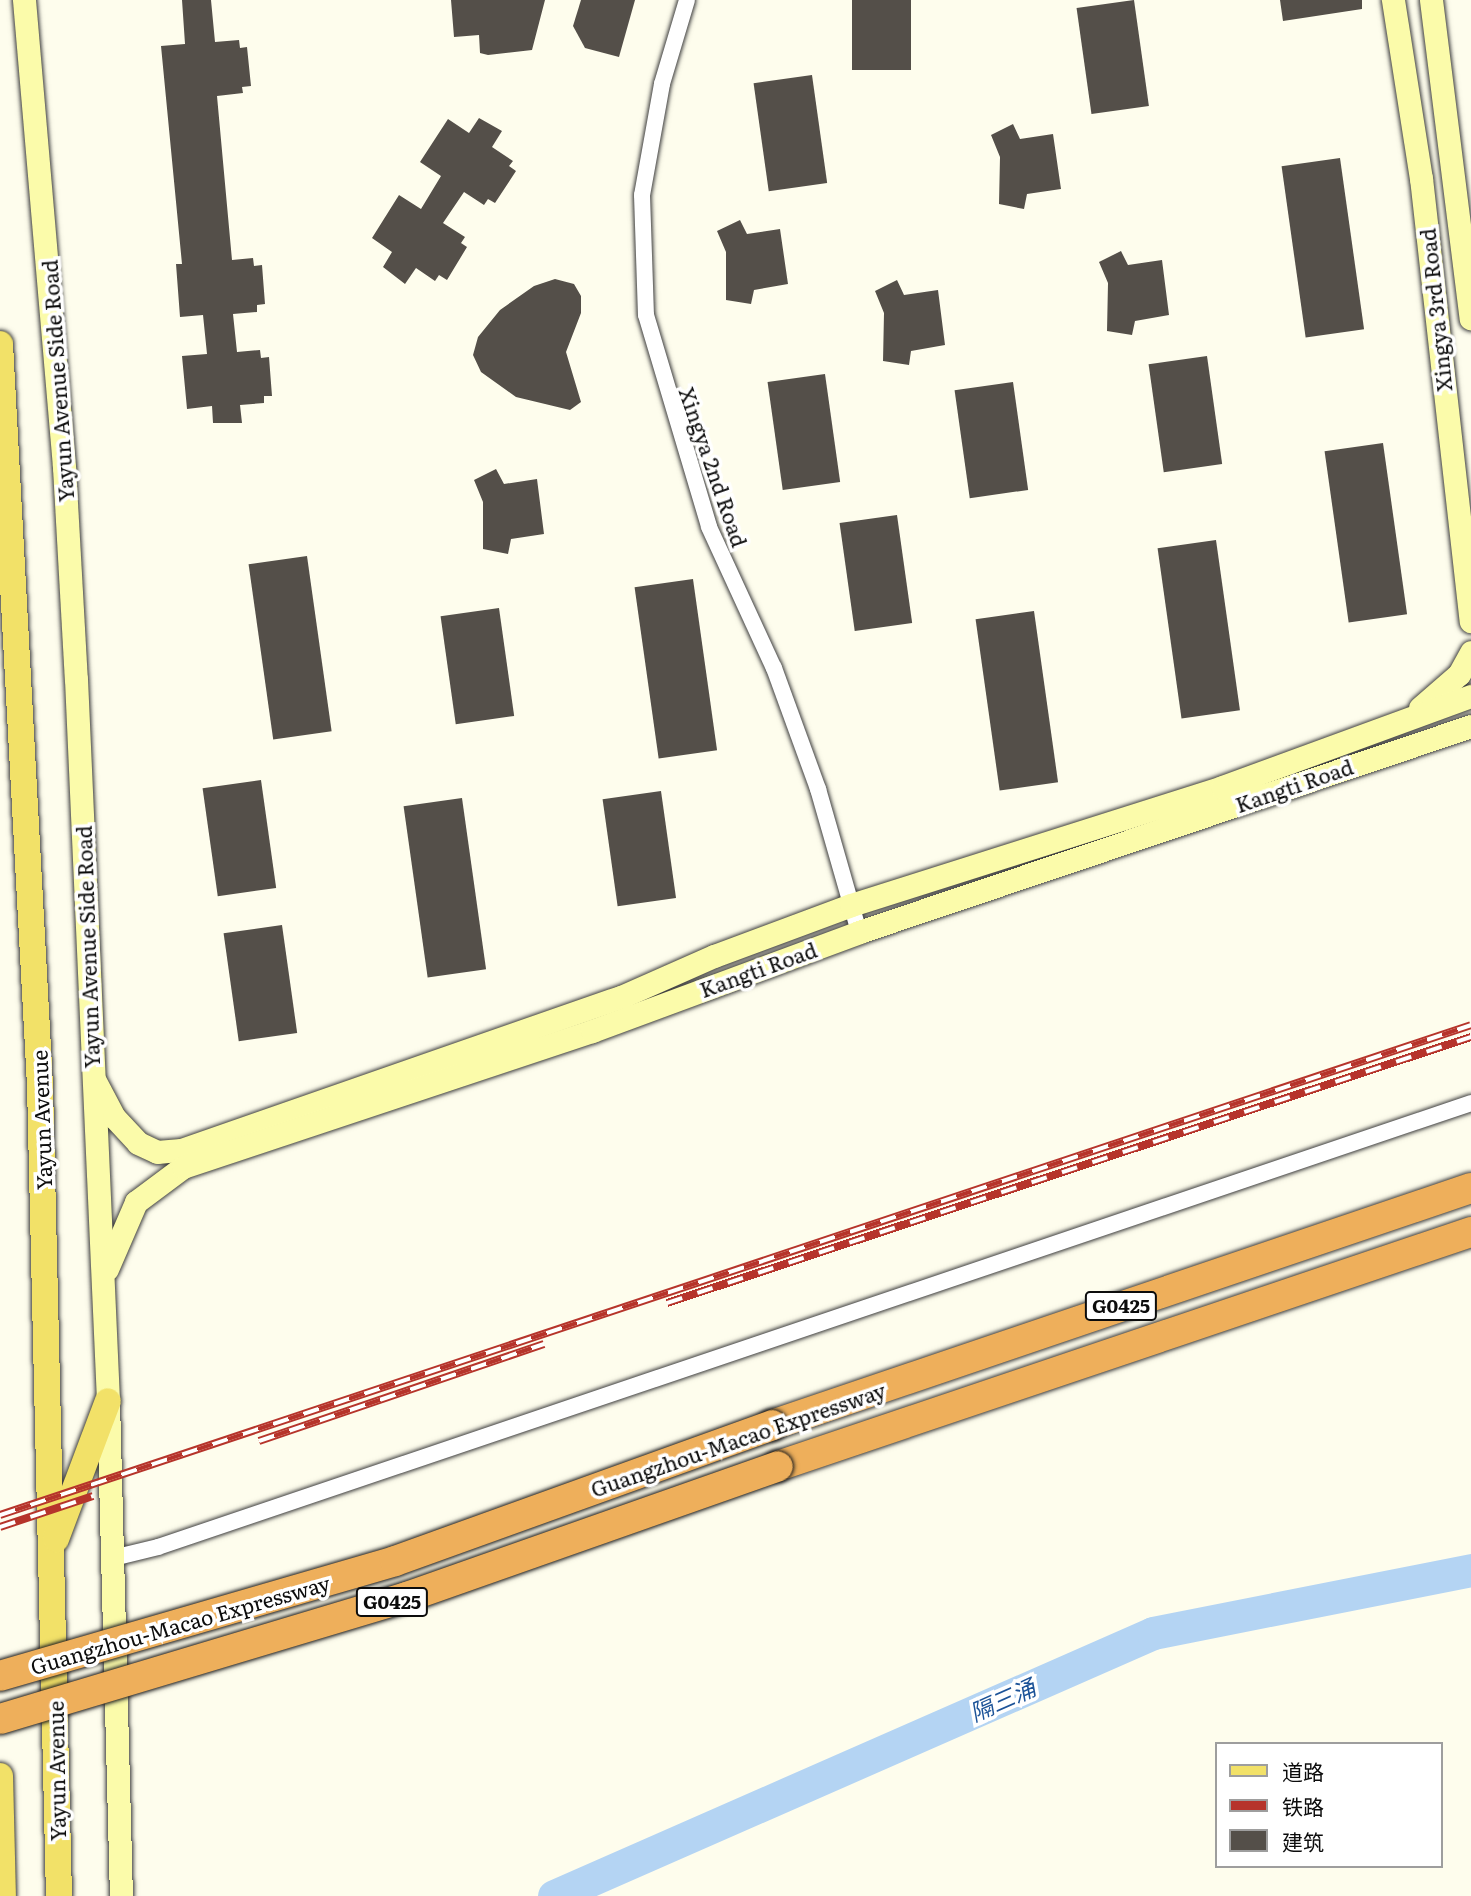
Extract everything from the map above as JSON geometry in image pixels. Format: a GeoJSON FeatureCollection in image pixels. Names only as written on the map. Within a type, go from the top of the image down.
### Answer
{"type":"FeatureCollection","features":[{"type":"Feature","properties":{"kind":"highway","name":"Guangzhou-Macao Expressway"},"geometry":{"type":"LineString","coordinates":[[0,1676],[395,1561],[772,1425],[1471,1188]]}},
{"type":"Feature","properties":{"kind":"highway","name":"Guangzhou-Macao Expressway"},"geometry":{"type":"LineString","coordinates":[[0,1718],[407,1597],[778,1466],[1471,1232]]}},
{"type":"Feature","properties":{"kind":"main road","name":"Yayun Avenue"},"geometry":{"type":"LineString","coordinates":[[0,345],[40,1085],[59,1896]]}},
{"type":"Feature","properties":{"kind":"main road"},"geometry":{"type":"LineString","coordinates":[[51,1554],[108,1401]]}},
{"type":"Feature","properties":{"kind":"main road"},"geometry":{"type":"LineString","coordinates":[[0,1776],[3,1896]]}},
{"type":"Feature","properties":{"kind":"street","name":"Yayun Avenue Side Road"},"geometry":{"type":"LineString","coordinates":[[24,0],[64,467],[108,1401],[121,1896]]}},
{"type":"Feature","properties":{"kind":"street","name":"Xingya 2nd Road"},"geometry":{"type":"LineString","coordinates":[[687,0],[662,84],[642,195],[646,315],[709,527],[774,668],[818,789],[859,932]]}},
{"type":"Feature","properties":{"kind":"street","name":"Xingya 3rd Road"},"geometry":{"type":"LineString","coordinates":[[1393,0],[1421,178],[1465,526],[1471,621]]}},
{"type":"Feature","properties":{"kind":"street","name":"Xingya 3rd Road"},"geometry":{"type":"LineString","coordinates":[[1431,0],[1471,319]]}},
{"type":"Feature","properties":{"kind":"street"},"geometry":{"type":"LineString","coordinates":[[1401,722],[1444,689],[1471,652]]}},
{"type":"Feature","properties":{"kind":"street","name":"Kangti Road"},"geometry":{"type":"LineString","coordinates":[[92,1075],[114,1117],[138,1143],[157,1152],[181,1150],[621,998],[714,956],[850,905],[1222,787],[1471,696]]}},
{"type":"Feature","properties":{"kind":"street","name":"Kangti Road"},"geometry":{"type":"LineString","coordinates":[[103,1282],[120,1233],[136,1202],[183,1167],[592,1031],[859,932],[1471,726]]}},
{"type":"Feature","properties":{"kind":"street"},"geometry":{"type":"LineString","coordinates":[[113,1558],[158,1547],[1471,1102]]}},
{"type":"Feature","properties":{"kind":"building"},"geometry":{"type":"Polygon","coordinates":[[[182,0],[211,0],[215,42],[239,40],[240,48],[247,47],[251,86],[242,87],[243,93],[217,96],[232,260],[253,258],[254,266],[262,265],[265,304],[257,305],[257,312],[233,314],[237,352],[260,350],[261,358],[269,357],[272,396],[264,396],[264,403],[240,405],[242,423],[213,423],[212,406],[187,409],[182,356],[207,354],[203,315],[180,317],[176,264],[182,264],[161,46],[185,44],[182,0]]]}},
{"type":"Feature","properties":{"kind":"building"},"geometry":{"type":"Polygon","coordinates":[[[451,0],[545,0],[532,50],[488,55],[480,53],[479,35],[454,37],[451,0]]]}},
{"type":"Feature","properties":{"kind":"building"},"geometry":{"type":"Polygon","coordinates":[[[581,0],[635,0],[619,57],[585,48],[573,26],[581,0]]]}},
{"type":"Feature","properties":{"kind":"building"},"geometry":{"type":"Polygon","coordinates":[[[852,0],[911,0],[911,70],[852,70],[852,0]]]}},
{"type":"Feature","properties":{"kind":"building"},"geometry":{"type":"Polygon","coordinates":[[[1134,0],[1149,106],[1091,114],[1077,8],[1134,0]]]}},
{"type":"Feature","properties":{"kind":"building"},"geometry":{"type":"Polygon","coordinates":[[[1280,0],[1362,0],[1362,9],[1283,21],[1280,0]]]}},
{"type":"Feature","properties":{"kind":"building"},"geometry":{"type":"Polygon","coordinates":[[[812,75],[827,183],[769,191],[754,83],[812,75]]]}},
{"type":"Feature","properties":{"kind":"building"},"geometry":{"type":"Polygon","coordinates":[[[479,118],[502,131],[492,147],[513,161],[509,166],[516,171],[495,203],[488,199],[484,205],[464,192],[443,223],[465,237],[461,243],[467,247],[447,280],[439,275],[435,281],[416,268],[405,284],[383,267],[392,252],[372,238],[399,195],[421,209],[441,176],[420,162],[448,119],[469,133],[479,118]]]}},
{"type":"Feature","properties":{"kind":"building"},"geometry":{"type":"Polygon","coordinates":[[[1013,124],[1020,139],[1053,134],[1061,189],[1027,194],[1024,209],[999,204],[1000,157],[991,135],[1013,124]]]}},
{"type":"Feature","properties":{"kind":"building"},"geometry":{"type":"Polygon","coordinates":[[[1340,158],[1364,329],[1306,338],[1282,166],[1340,158]]]}},
{"type":"Feature","properties":{"kind":"building"},"geometry":{"type":"Polygon","coordinates":[[[740,220],[747,234],[780,229],[788,284],[754,290],[751,304],[726,300],[726,252],[717,231],[740,220]]]}},
{"type":"Feature","properties":{"kind":"building"},"geometry":{"type":"Polygon","coordinates":[[[1121,251],[1128,265],[1162,260],[1169,315],[1135,321],[1132,335],[1107,331],[1108,283],[1099,262],[1121,251]]]}},
{"type":"Feature","properties":{"kind":"building"},"geometry":{"type":"Polygon","coordinates":[[[555,279],[574,284],[581,296],[581,313],[566,352],[581,402],[570,410],[516,397],[481,372],[473,355],[478,337],[500,310],[534,286],[555,279]]]}},
{"type":"Feature","properties":{"kind":"building"},"geometry":{"type":"Polygon","coordinates":[[[897,280],[904,295],[938,290],[945,345],[911,351],[909,365],[883,361],[884,313],[875,291],[897,280]]]}},
{"type":"Feature","properties":{"kind":"building"},"geometry":{"type":"Polygon","coordinates":[[[1207,356],[1222,464],[1164,472],[1149,364],[1207,356]]]}},
{"type":"Feature","properties":{"kind":"building"},"geometry":{"type":"Polygon","coordinates":[[[825,374],[840,482],[783,490],[768,382],[825,374]]]}},
{"type":"Feature","properties":{"kind":"building"},"geometry":{"type":"Polygon","coordinates":[[[1013,382],[1028,490],[970,498],[955,390],[1013,382]]]}},
{"type":"Feature","properties":{"kind":"building"},"geometry":{"type":"Polygon","coordinates":[[[1383,443],[1407,614],[1349,623],[1325,451],[1383,443]]]}},
{"type":"Feature","properties":{"kind":"building"},"geometry":{"type":"Polygon","coordinates":[[[496,469],[504,484],[537,479],[544,534],[511,539],[508,554],[483,549],[483,502],[474,480],[496,469]]]}},
{"type":"Feature","properties":{"kind":"building"},"geometry":{"type":"Polygon","coordinates":[[[897,515],[912,623],[855,631],[840,523],[897,515]]]}},
{"type":"Feature","properties":{"kind":"building"},"geometry":{"type":"Polygon","coordinates":[[[1216,540],[1240,710],[1182,719],[1158,548],[1216,540]]]}},
{"type":"Feature","properties":{"kind":"building"},"geometry":{"type":"Polygon","coordinates":[[[307,556],[332,731],[273,739],[249,564],[307,556]]]}},
{"type":"Feature","properties":{"kind":"building"},"geometry":{"type":"Polygon","coordinates":[[[693,579],[717,750],[659,759],[635,587],[693,579]]]}},
{"type":"Feature","properties":{"kind":"building"},"geometry":{"type":"Polygon","coordinates":[[[499,608],[514,716],[456,724],[441,616],[499,608]]]}},
{"type":"Feature","properties":{"kind":"building"},"geometry":{"type":"Polygon","coordinates":[[[1034,611],[1058,782],[1000,791],[976,619],[1034,611]]]}},
{"type":"Feature","properties":{"kind":"building"},"geometry":{"type":"Polygon","coordinates":[[[261,780],[276,888],[218,896],[203,788],[261,780]]]}},
{"type":"Feature","properties":{"kind":"building"},"geometry":{"type":"Polygon","coordinates":[[[661,791],[676,898],[618,906],[603,799],[661,791]]]}},
{"type":"Feature","properties":{"kind":"building"},"geometry":{"type":"Polygon","coordinates":[[[462,798],[486,969],[428,978],[404,806],[462,798]]]}},
{"type":"Feature","properties":{"kind":"building"},"geometry":{"type":"Polygon","coordinates":[[[282,925],[297,1033],[239,1041],[224,933],[282,925]]]}},
{"type":"Feature","properties":{"kind":"waterway","name":"隔三涌"},"geometry":{"type":"LineString","coordinates":[[554,1896],[1153,1633],[1471,1570]]}},
{"type":"Feature","properties":{"kind":"railway"},"geometry":{"type":"LineString","coordinates":[[0,1515],[1471,1025]]}},
{"type":"Feature","properties":{"kind":"railway"},"geometry":{"type":"LineString","coordinates":[[667,1303],[1471,1037]]}},
{"type":"Feature","properties":{"kind":"railway"},"geometry":{"type":"LineString","coordinates":[[259,1441],[544,1344]]}},
{"type":"Feature","properties":{"kind":"railway"},"geometry":{"type":"LineString","coordinates":[[0,1527],[93,1496]]}}]}
